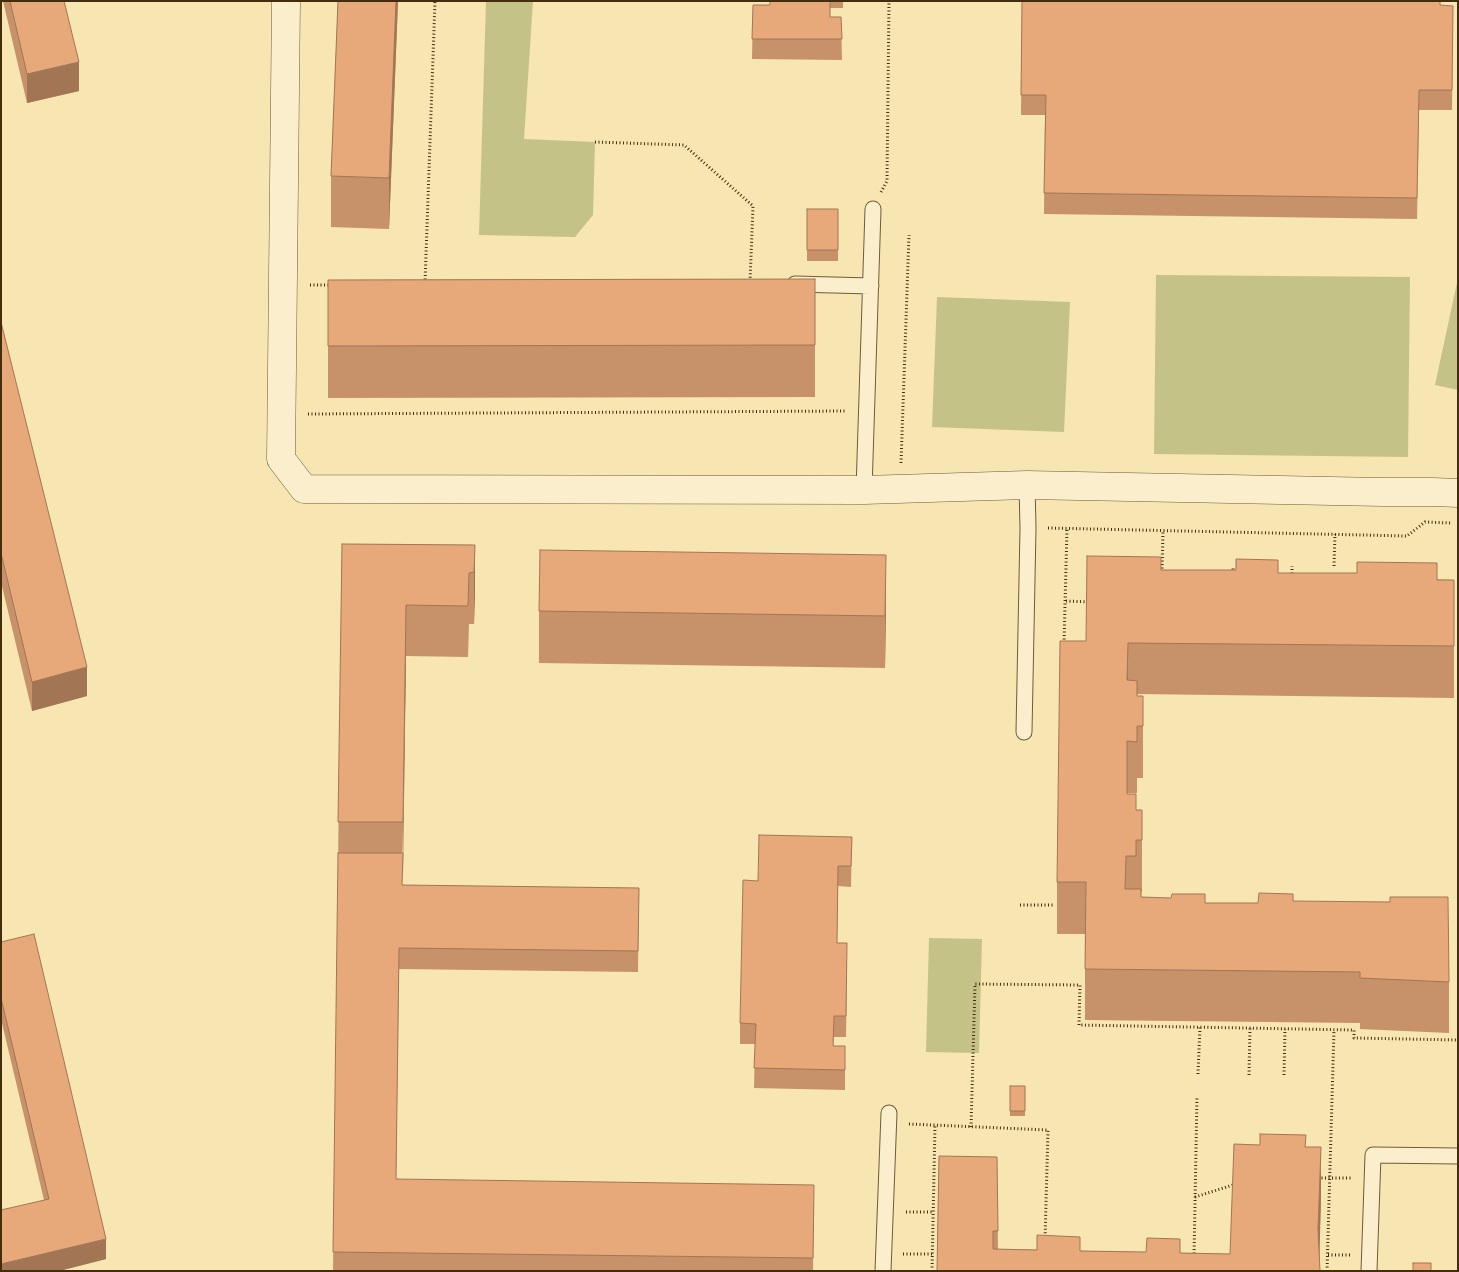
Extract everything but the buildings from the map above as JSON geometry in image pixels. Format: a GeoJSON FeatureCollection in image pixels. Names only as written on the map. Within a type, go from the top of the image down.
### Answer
{"type":"FeatureCollection","features":[{"type":"Feature","properties":{"kind":"street"},"geometry":{"type":"LineString","coordinates":[[286,1],[281,458],[304,489],[864,490],[1026,485],[1458,493]]}},
{"type":"Feature","properties":{"kind":"lane"},"geometry":{"type":"LineString","coordinates":[[864,490],[873,209]]}},
{"type":"Feature","properties":{"kind":"lane"},"geometry":{"type":"LineString","coordinates":[[778,283],[871,286]]}},
{"type":"Feature","properties":{"kind":"lane"},"geometry":{"type":"LineString","coordinates":[[1024,732],[1028,528],[1026,485]]}},
{"type":"Feature","properties":{"kind":"lane"},"geometry":{"type":"LineString","coordinates":[[883,1271],[889,1118]]}},
{"type":"Feature","properties":{"kind":"lane"},"geometry":{"type":"LineString","coordinates":[[1369,1271],[1373,1155],[1458,1156]]}},
{"type":"Feature","properties":{"kind":"path"},"geometry":{"type":"LineString","coordinates":[[425,289],[434,1]]}},
{"type":"Feature","properties":{"kind":"path"},"geometry":{"type":"LineString","coordinates":[[873,209],[886,181],[889,1]]}},
{"type":"Feature","properties":{"kind":"path"},"geometry":{"type":"LineString","coordinates":[[595,142],[684,145],[753,206],[750,290]]}},
{"type":"Feature","properties":{"kind":"path"},"geometry":{"type":"LineString","coordinates":[[864,458],[901,472],[909,235]]}},
{"type":"Feature","properties":{"kind":"path"},"geometry":{"type":"LineString","coordinates":[[309,285],[338,286]]}},
{"type":"Feature","properties":{"kind":"path"},"geometry":{"type":"LineString","coordinates":[[304,414],[847,411]]}},
{"type":"Feature","properties":{"kind":"path"},"geometry":{"type":"LineString","coordinates":[[1028,528],[1407,536],[1425,522],[1458,523]]}},
{"type":"Feature","properties":{"kind":"path"},"geometry":{"type":"LineString","coordinates":[[1064,648],[1067,529]]}},
{"type":"Feature","properties":{"kind":"path"},"geometry":{"type":"LineString","coordinates":[[1162,530],[1162,574]]}},
{"type":"Feature","properties":{"kind":"path"},"geometry":{"type":"LineString","coordinates":[[1334,534],[1334,566]]}},
{"type":"Feature","properties":{"kind":"path"},"geometry":{"type":"LineString","coordinates":[[1233,566],[1233,575]]}},
{"type":"Feature","properties":{"kind":"path"},"geometry":{"type":"LineString","coordinates":[[1292,566],[1292,585]]}},
{"type":"Feature","properties":{"kind":"path"},"geometry":{"type":"LineString","coordinates":[[1066,601],[1094,602]]}},
{"type":"Feature","properties":{"kind":"path"},"geometry":{"type":"LineString","coordinates":[[1020,905],[1053,905]]}},
{"type":"Feature","properties":{"kind":"path"},"geometry":{"type":"LineString","coordinates":[[970,1127],[975,984],[1080,985],[1079,1025],[1354,1030],[1354,1038],[1458,1040]]}},
{"type":"Feature","properties":{"kind":"path"},"geometry":{"type":"LineString","coordinates":[[1198,1074],[1200,1028]]}},
{"type":"Feature","properties":{"kind":"path"},"geometry":{"type":"LineString","coordinates":[[1249,1074],[1250,1028]]}},
{"type":"Feature","properties":{"kind":"path"},"geometry":{"type":"LineString","coordinates":[[1284,1075],[1285,1029]]}},
{"type":"Feature","properties":{"kind":"path"},"geometry":{"type":"LineString","coordinates":[[1327,1271],[1334,1030]]}},
{"type":"Feature","properties":{"kind":"path"},"geometry":{"type":"LineString","coordinates":[[1194,1262],[1197,1096]]}},
{"type":"Feature","properties":{"kind":"path"},"geometry":{"type":"LineString","coordinates":[[889,1118],[935,1125],[1048,1130],[1045,1248]]}},
{"type":"Feature","properties":{"kind":"path"},"geometry":{"type":"LineString","coordinates":[[932,1271],[935,1125]]}},
{"type":"Feature","properties":{"kind":"path"},"geometry":{"type":"LineString","coordinates":[[1310,1178],[1373,1179]]}},
{"type":"Feature","properties":{"kind":"path"},"geometry":{"type":"LineString","coordinates":[[1195,1197],[1242,1182]]}},
{"type":"Feature","properties":{"kind":"path"},"geometry":{"type":"LineString","coordinates":[[900,1254],[932,1254]]}},
{"type":"Feature","properties":{"kind":"shaded area"},"geometry":{"type":"Polygon","coordinates":[[[486,1],[533,1],[524,139],[595,142],[593,215],[575,237],[479,235],[486,1]]]}},
{"type":"Feature","properties":{"kind":"shaded area"},"geometry":{"type":"Polygon","coordinates":[[[1156,275],[1410,277],[1408,457],[1154,454],[1156,275]]]}},
{"type":"Feature","properties":{"kind":"shaded area"},"geometry":{"type":"Polygon","coordinates":[[[1458,278],[1458,390],[1435,385],[1458,278]]]}},
{"type":"Feature","properties":{"kind":"shaded area"},"geometry":{"type":"Polygon","coordinates":[[[937,297],[1070,302],[1064,432],[932,427],[937,297]]]}},
{"type":"Feature","properties":{"kind":"shaded area"},"geometry":{"type":"Polygon","coordinates":[[[929,938],[982,939],[979,1053],[926,1052],[929,938]]]}}]}
